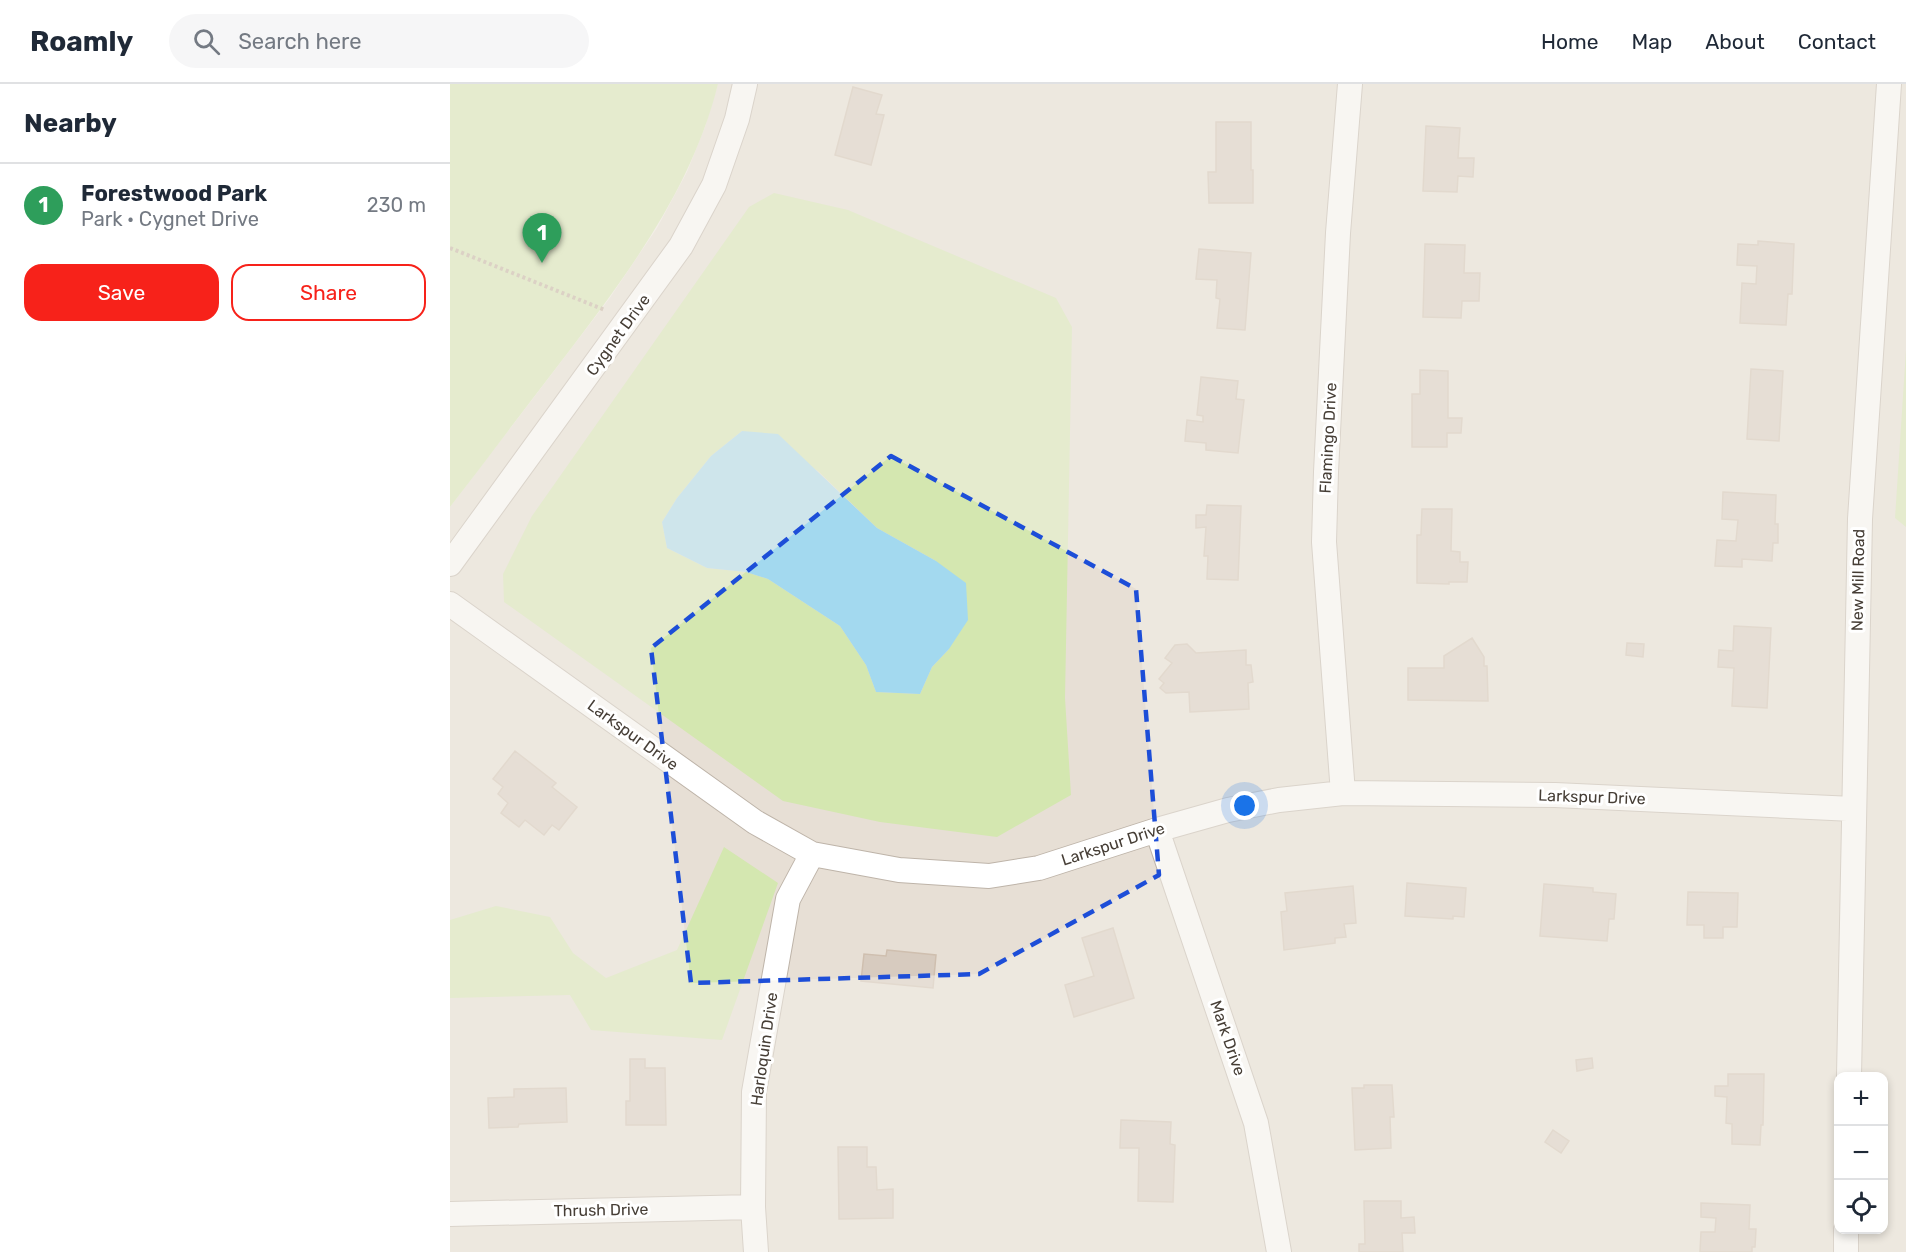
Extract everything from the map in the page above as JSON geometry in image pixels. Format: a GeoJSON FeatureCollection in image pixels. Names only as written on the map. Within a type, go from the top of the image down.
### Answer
{"type":"FeatureCollection","features":[{"type":"Feature","properties":{"kind":"street","name":"Cygnet Drive"},"geometry":{"type":"LineString","coordinates":[[450,564],[681,246],[714,185],[737,119],[745,84]]}},
{"type":"Feature","properties":{"kind":"street","name":"Flamingo Drive"},"geometry":{"type":"LineString","coordinates":[[1342,793],[1324,542],[1337,257],[1350,84]]}},
{"type":"Feature","properties":{"kind":"street","name":"New Mill Road"},"geometry":{"type":"LineString","coordinates":[[1849,1072],[1860,519],[1889,84]]}},
{"type":"Feature","properties":{"kind":"street","name":"Larkspur Drive"},"geometry":{"type":"LineString","coordinates":[[450,604],[755,822],[812,854],[899,870],[989,876],[1039,868],[1228,810],[1279,800],[1342,793],[1555,795],[1853,809]]}},
{"type":"Feature","properties":{"kind":"street","name":"Mark Drive"},"geometry":{"type":"LineString","coordinates":[[1157,830],[1256,1123],[1279,1252]]}},
{"type":"Feature","properties":{"kind":"street","name":"Harloquin Drive"},"geometry":{"type":"LineString","coordinates":[[756,1252],[753,1207],[754,1092],[788,899],[812,854]]}},
{"type":"Feature","properties":{"kind":"street","name":"Thrush Drive"},"geometry":{"type":"LineString","coordinates":[[450,1214],[753,1207]]}},
{"type":"Feature","properties":{"kind":"street"},"geometry":{"type":"LineString","coordinates":[[1846,1234],[1846,1252]]}},
{"type":"Feature","properties":{"kind":"path"},"geometry":{"type":"LineString","coordinates":[[450,248],[629,320]]}},
{"type":"Feature","properties":{"kind":"highlighted area"},"geometry":{"type":"Polygon","coordinates":[[[891,456],[1136,589],[1159,875],[979,974],[691,983],[651,648],[891,456]]]}},
{"type":"Feature","properties":{"kind":"shaded area"},"geometry":{"type":"Polygon","coordinates":[[[718,84],[1906,84],[1906,1252],[450,1252],[450,507],[609,299],[657,228],[687,172],[705,127],[718,84]]]}},
{"type":"Feature","properties":{"kind":"green space"},"geometry":{"type":"Polygon","coordinates":[[[450,84],[718,84],[692,159],[655,229],[611,295],[450,507],[450,84]]]}},
{"type":"Feature","properties":{"kind":"green space"},"geometry":{"type":"Polygon","coordinates":[[[774,193],[848,210],[1056,298],[1072,327],[1065,698],[1071,795],[997,837],[880,822],[783,801],[504,602],[503,574],[532,516],[749,207],[774,193]],[[742,431],[711,456],[677,498],[662,522],[667,548],[707,568],[746,572],[768,579],[840,626],[866,665],[876,692],[920,694],[932,667],[949,649],[936,561],[877,528],[818,471],[742,431]]]}},
{"type":"Feature","properties":{"kind":"green space"},"geometry":{"type":"Polygon","coordinates":[[[1906,350],[1906,527],[1895,518],[1906,350]]]}},
{"type":"Feature","properties":{"kind":"green space"},"geometry":{"type":"Polygon","coordinates":[[[724,847],[778,883],[722,1040],[591,1030],[570,995],[450,998],[450,920],[496,906],[550,917],[573,953],[606,978],[677,950],[724,847]]]}},
{"type":"Feature","properties":{"kind":"water"},"geometry":{"type":"Polygon","coordinates":[[[742,431],[778,434],[877,528],[936,561],[966,583],[968,620],[949,649],[932,667],[920,694],[876,692],[866,665],[840,626],[768,579],[746,572],[707,568],[667,548],[662,522],[677,498],[711,456],[742,431]]]}},
{"type":"Feature","properties":{"kind":"building"},"geometry":{"type":"Polygon","coordinates":[[[853,87],[882,95],[876,114],[884,115],[871,165],[835,155],[853,87]]]}},
{"type":"Feature","properties":{"kind":"building"},"geometry":{"type":"Polygon","coordinates":[[[1216,122],[1251,122],[1253,203],[1209,203],[1208,172],[1216,172],[1216,122]]]}},
{"type":"Feature","properties":{"kind":"building"},"geometry":{"type":"Polygon","coordinates":[[[1426,126],[1460,128],[1458,158],[1474,158],[1473,177],[1458,176],[1457,192],[1423,191],[1426,126]]]}},
{"type":"Feature","properties":{"kind":"building"},"geometry":{"type":"Polygon","coordinates":[[[1758,241],[1794,244],[1792,294],[1788,294],[1786,325],[1740,323],[1742,283],[1756,284],[1757,266],[1737,265],[1738,244],[1758,245],[1758,241]]]}},
{"type":"Feature","properties":{"kind":"building"},"geometry":{"type":"Polygon","coordinates":[[[1425,244],[1465,245],[1464,273],[1480,273],[1479,301],[1462,301],[1461,318],[1423,317],[1425,244]]]}},
{"type":"Feature","properties":{"kind":"building"},"geometry":{"type":"Polygon","coordinates":[[[1199,249],[1251,253],[1245,330],[1217,328],[1220,299],[1216,298],[1217,280],[1196,279],[1199,249]]]}},
{"type":"Feature","properties":{"kind":"building"},"geometry":{"type":"Polygon","coordinates":[[[1751,369],[1783,371],[1779,441],[1747,439],[1751,369]]]}},
{"type":"Feature","properties":{"kind":"building"},"geometry":{"type":"Polygon","coordinates":[[[1420,370],[1448,371],[1448,418],[1462,418],[1461,433],[1447,433],[1447,447],[1412,447],[1412,394],[1420,394],[1420,370]]]}},
{"type":"Feature","properties":{"kind":"building"},"geometry":{"type":"Polygon","coordinates":[[[1201,377],[1238,381],[1236,399],[1244,400],[1238,453],[1206,450],[1206,443],[1185,441],[1187,420],[1203,422],[1203,416],[1197,415],[1201,377]]]}},
{"type":"Feature","properties":{"kind":"building"},"geometry":{"type":"Polygon","coordinates":[[[1723,492],[1776,495],[1775,524],[1778,524],[1778,543],[1773,543],[1772,561],[1742,559],[1742,567],[1715,566],[1717,540],[1736,541],[1738,520],[1722,519],[1723,492]]]}},
{"type":"Feature","properties":{"kind":"building"},"geometry":{"type":"Polygon","coordinates":[[[1207,505],[1241,506],[1238,580],[1207,579],[1208,556],[1204,556],[1206,527],[1196,528],[1196,515],[1206,515],[1207,505]]]}},
{"type":"Feature","properties":{"kind":"building"},"geometry":{"type":"Polygon","coordinates":[[[1422,509],[1452,509],[1451,551],[1460,552],[1460,562],[1468,562],[1467,582],[1417,583],[1417,535],[1421,535],[1422,509]]]}},
{"type":"Feature","properties":{"kind":"building"},"geometry":{"type":"Polygon","coordinates":[[[1734,626],[1771,628],[1767,708],[1732,706],[1734,668],[1718,667],[1719,650],[1733,651],[1734,626]]]}},
{"type":"Feature","properties":{"kind":"building"},"geometry":{"type":"Polygon","coordinates":[[[1472,638],[1484,657],[1484,666],[1487,666],[1488,701],[1408,700],[1408,668],[1444,668],[1444,656],[1472,638]]]}},
{"type":"Feature","properties":{"kind":"building"},"geometry":{"type":"Polygon","coordinates":[[[1627,643],[1644,644],[1643,657],[1626,655],[1627,643]]]}},
{"type":"Feature","properties":{"kind":"building"},"geometry":{"type":"Polygon","coordinates":[[[1187,644],[1196,653],[1246,650],[1246,665],[1251,665],[1253,682],[1248,683],[1249,709],[1190,712],[1189,692],[1166,693],[1160,688],[1164,683],[1159,679],[1172,663],[1165,658],[1175,645],[1187,644]]]}},
{"type":"Feature","properties":{"kind":"building"},"geometry":{"type":"Polygon","coordinates":[[[515,751],[556,783],[552,787],[577,807],[559,830],[552,825],[544,835],[525,820],[519,827],[501,813],[508,803],[498,794],[503,787],[493,779],[515,751]]]}},
{"type":"Feature","properties":{"kind":"building"},"geometry":{"type":"Polygon","coordinates":[[[1407,883],[1466,888],[1464,917],[1453,916],[1453,919],[1405,916],[1407,883]]]}},
{"type":"Feature","properties":{"kind":"building"},"geometry":{"type":"Polygon","coordinates":[[[1544,884],[1593,888],[1593,892],[1616,894],[1614,919],[1609,919],[1607,941],[1540,936],[1544,884]]]}},
{"type":"Feature","properties":{"kind":"building"},"geometry":{"type":"Polygon","coordinates":[[[1353,886],[1356,923],[1344,924],[1346,937],[1335,938],[1335,943],[1284,950],[1281,912],[1287,911],[1285,893],[1353,886]]]}},
{"type":"Feature","properties":{"kind":"building"},"geometry":{"type":"Polygon","coordinates":[[[1688,892],[1738,893],[1737,927],[1723,927],[1723,938],[1704,938],[1704,925],[1687,925],[1688,892]]]}},
{"type":"Feature","properties":{"kind":"building"},"geometry":{"type":"Polygon","coordinates":[[[1113,928],[1134,998],[1074,1017],[1065,985],[1094,976],[1082,938],[1113,928]]]}},
{"type":"Feature","properties":{"kind":"building"},"geometry":{"type":"Polygon","coordinates":[[[887,950],[936,955],[933,988],[861,981],[864,954],[886,956],[887,950]]]}},
{"type":"Feature","properties":{"kind":"building"},"geometry":{"type":"Polygon","coordinates":[[[1592,1058],[1593,1068],[1577,1071],[1576,1060],[1592,1058]]]}},
{"type":"Feature","properties":{"kind":"building"},"geometry":{"type":"Polygon","coordinates":[[[630,1059],[645,1059],[645,1068],[665,1068],[666,1125],[626,1125],[626,1101],[630,1101],[630,1059]]]}},
{"type":"Feature","properties":{"kind":"building"},"geometry":{"type":"Polygon","coordinates":[[[1728,1074],[1764,1074],[1763,1125],[1761,1125],[1760,1145],[1732,1144],[1732,1124],[1726,1123],[1727,1097],[1715,1096],[1715,1086],[1728,1086],[1728,1074]]]}},
{"type":"Feature","properties":{"kind":"building"},"geometry":{"type":"Polygon","coordinates":[[[1364,1085],[1392,1085],[1394,1117],[1390,1117],[1391,1148],[1355,1150],[1352,1088],[1364,1088],[1364,1085]]]}},
{"type":"Feature","properties":{"kind":"building"},"geometry":{"type":"Polygon","coordinates":[[[566,1088],[567,1122],[489,1128],[488,1098],[514,1097],[514,1089],[566,1088]]]}},
{"type":"Feature","properties":{"kind":"building"},"geometry":{"type":"Polygon","coordinates":[[[1121,1120],[1171,1122],[1170,1144],[1175,1145],[1173,1202],[1138,1201],[1139,1148],[1120,1148],[1121,1120]]]}},
{"type":"Feature","properties":{"kind":"building"},"geometry":{"type":"Polygon","coordinates":[[[1553,1130],[1569,1141],[1561,1153],[1545,1142],[1553,1130]]]}},
{"type":"Feature","properties":{"kind":"building"},"geometry":{"type":"Polygon","coordinates":[[[838,1147],[867,1147],[867,1167],[876,1167],[877,1190],[893,1189],[893,1218],[839,1219],[838,1147]]]}},
{"type":"Feature","properties":{"kind":"building"},"geometry":{"type":"Polygon","coordinates":[[[1364,1201],[1401,1201],[1401,1218],[1414,1217],[1415,1233],[1402,1233],[1403,1252],[1359,1252],[1359,1244],[1365,1244],[1364,1201]]]}},
{"type":"Feature","properties":{"kind":"building"},"geometry":{"type":"Polygon","coordinates":[[[1701,1203],[1750,1205],[1749,1229],[1756,1229],[1755,1247],[1752,1247],[1752,1252],[1700,1252],[1701,1232],[1715,1232],[1716,1218],[1701,1217],[1701,1203]]]}},
{"type":"Feature","properties":{"kind":"place","name":"Forestwood Park"},"geometry":{"type":"Point","coordinates":[542,263]}}]}
